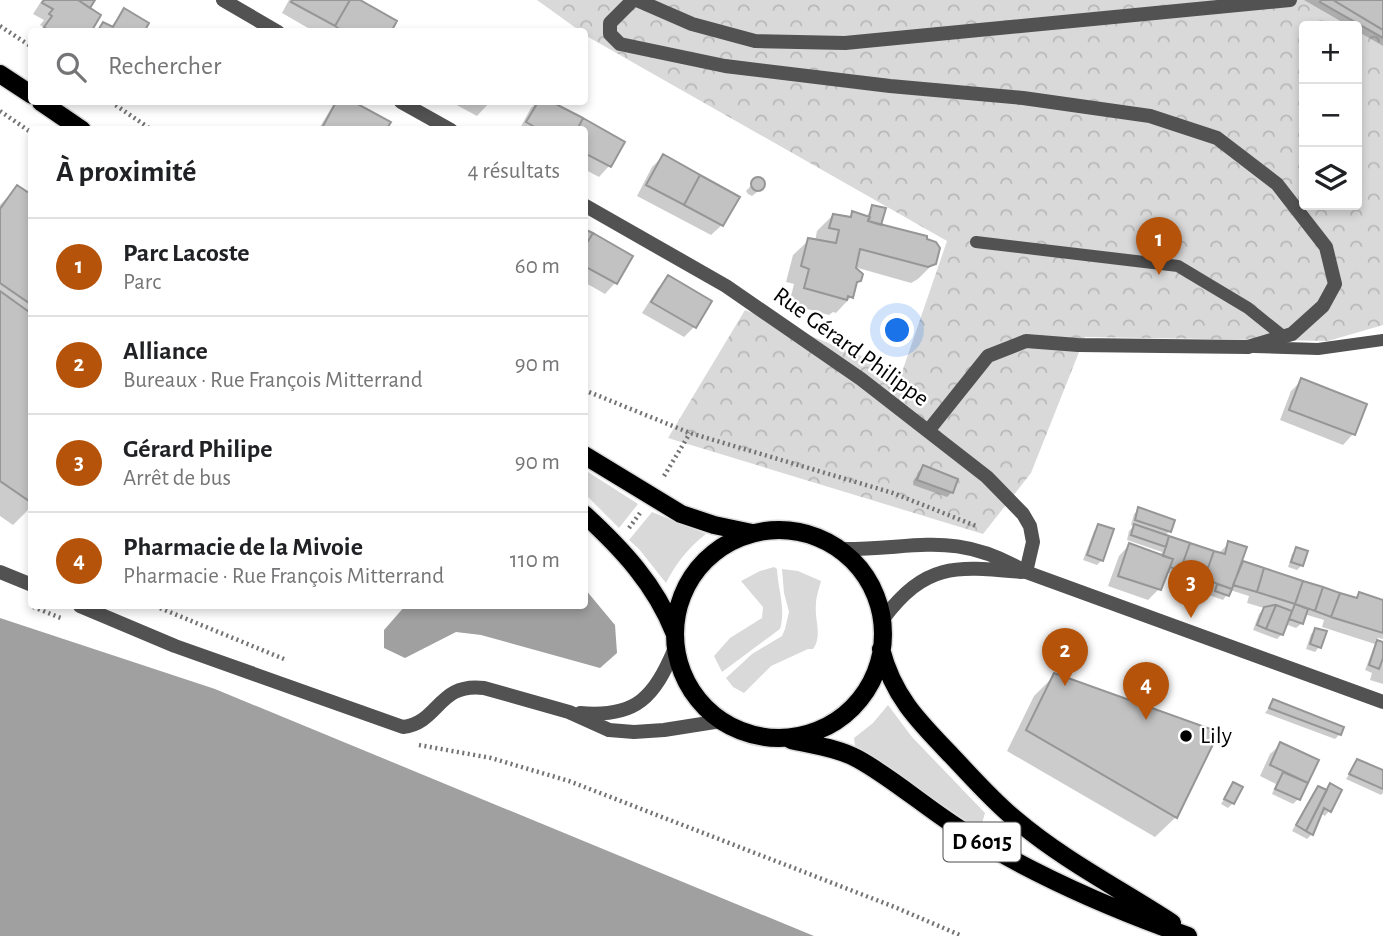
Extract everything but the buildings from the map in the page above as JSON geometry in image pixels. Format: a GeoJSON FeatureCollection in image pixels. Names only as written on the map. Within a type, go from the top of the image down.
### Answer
{"type":"FeatureCollection","features":[{"type":"Feature","properties":{"kind":"main road"},"geometry":{"type":"LineString","coordinates":[[0,74],[28,92]]}},
{"type":"Feature","properties":{"kind":"main road"},"geometry":{"type":"LineString","coordinates":[[45,105],[76,126]]}},
{"type":"Feature","properties":{"kind":"main road"},"geometry":{"type":"LineString","coordinates":[[588,457],[681,514],[752,533]]}},
{"type":"Feature","properties":{"kind":"main road"},"geometry":{"type":"LineString","coordinates":[[588,518],[637,566],[660,601],[675,640],[679,667],[686,683],[702,705],[721,721],[751,735],[785,738],[811,733],[845,715],[860,699],[872,680],[881,649],[883,619],[871,587],[860,569],[840,549],[822,539],[792,531],[770,530],[752,533],[730,542],[705,560],[687,585],[678,608],[675,640]]}},
{"type":"Feature","properties":{"kind":"main road","name":"D 6015"},"geometry":{"type":"LineString","coordinates":[[881,649],[886,667],[902,701],[992,799],[1044,842],[1190,936]]}},
{"type":"Feature","properties":{"kind":"main road","name":"D 6015"},"geometry":{"type":"LineString","coordinates":[[785,738],[857,758],[960,829],[1019,863],[1134,917],[1190,936]]}},
{"type":"Feature","properties":{"kind":"street"},"geometry":{"type":"LineString","coordinates":[[223,0],[271,28]]}},
{"type":"Feature","properties":{"kind":"street"},"geometry":{"type":"LineString","coordinates":[[928,431],[988,356],[1026,341],[1077,345],[1248,347],[1292,334],[1323,306],[1335,284],[1326,247],[1277,184],[1217,138],[1150,116],[1023,98],[890,86],[725,66],[620,44],[610,34],[610,23],[635,0],[692,24],[755,41],[845,43],[1290,0]]}},
{"type":"Feature","properties":{"kind":"street"},"geometry":{"type":"LineString","coordinates":[[406,105],[444,126]]}},
{"type":"Feature","properties":{"kind":"street","name":"Rue Gérard Philippe"},"geometry":{"type":"LineString","coordinates":[[588,207],[726,286],[861,379],[987,477],[1023,514],[1030,526],[1033,542],[1026,572]]}},
{"type":"Feature","properties":{"kind":"street"},"geometry":{"type":"LineString","coordinates":[[840,549],[867,550],[932,543],[985,551],[1026,572],[1170,627],[1383,702]]}},
{"type":"Feature","properties":{"kind":"street"},"geometry":{"type":"LineString","coordinates":[[883,619],[912,587],[942,571],[974,567],[1026,572]]}},
{"type":"Feature","properties":{"kind":"street"},"geometry":{"type":"LineString","coordinates":[[0,572],[28,583]]}},
{"type":"Feature","properties":{"kind":"street"},"geometry":{"type":"LineString","coordinates":[[98,609],[175,646],[406,734],[413,726],[427,719],[440,701],[470,686],[569,712],[609,730],[664,730],[721,721]]}},
{"type":"Feature","properties":{"kind":"street"},"geometry":{"type":"LineString","coordinates":[[569,712],[609,714],[634,706],[649,694],[663,675],[675,640]]}},
{"type":"Feature","properties":{"kind":"lane"},"geometry":{"type":"LineString","coordinates":[[976,242],[1178,266],[1248,308],[1284,337]]}},
{"type":"Feature","properties":{"kind":"lane"},"geometry":{"type":"LineString","coordinates":[[1248,347],[1318,349],[1383,340]]}},
{"type":"Feature","properties":{"kind":"path"},"geometry":{"type":"LineString","coordinates":[[0,26],[28,44]]}},
{"type":"Feature","properties":{"kind":"path"},"geometry":{"type":"LineString","coordinates":[[115,105],[146,126]]}},
{"type":"Feature","properties":{"kind":"path"},"geometry":{"type":"LineString","coordinates":[[0,111],[28,130]]}},
{"type":"Feature","properties":{"kind":"path"},"geometry":{"type":"LineString","coordinates":[[588,392],[690,433],[892,493],[983,529]]}},
{"type":"Feature","properties":{"kind":"path"},"geometry":{"type":"LineString","coordinates":[[660,482],[690,433]]}},
{"type":"Feature","properties":{"kind":"path"},"geometry":{"type":"LineString","coordinates":[[623,534],[644,507]]}},
{"type":"Feature","properties":{"kind":"path"},"geometry":{"type":"LineString","coordinates":[[406,734],[427,748],[491,758],[569,781],[859,893],[961,936]]}},
{"type":"Feature","properties":{"kind":"green space"},"geometry":{"type":"Polygon","coordinates":[[[537,0],[1383,0],[1383,325],[1328,341],[1085,337],[1031,473],[983,534],[668,438],[745,310],[902,372],[947,241],[590,38],[588,28],[576,28],[537,0]]]}},
{"type":"Feature","properties":{"kind":"green space"},"geometry":{"type":"Polygon","coordinates":[[[588,472],[638,504],[619,528],[588,497],[588,472]]]}},
{"type":"Feature","properties":{"kind":"green space"},"geometry":{"type":"Polygon","coordinates":[[[652,512],[706,534],[683,556],[666,583],[629,540],[652,512]]]}},
{"type":"Feature","properties":{"kind":"green space"},"geometry":{"type":"Polygon","coordinates":[[[774,567],[777,569],[782,607],[780,629],[722,672],[714,656],[730,638],[762,618],[763,607],[741,581],[774,567]]]}},
{"type":"Feature","properties":{"kind":"green space"},"geometry":{"type":"Polygon","coordinates":[[[782,569],[798,571],[821,581],[816,601],[816,644],[813,649],[771,666],[744,693],[733,687],[726,678],[752,654],[782,636],[789,612],[782,569]]]}},
{"type":"Feature","properties":{"kind":"green space"},"geometry":{"type":"Polygon","coordinates":[[[888,705],[912,737],[985,813],[981,827],[977,828],[855,746],[854,738],[873,723],[888,705]]]}},
{"type":"Feature","properties":{"kind":"shaded area"},"geometry":{"type":"Polygon","coordinates":[[[588,593],[615,625],[617,653],[600,668],[481,635],[456,632],[405,658],[384,648],[384,630],[402,609],[588,609],[588,593]]]}},
{"type":"Feature","properties":{"kind":"shaded area"},"geometry":{"type":"Polygon","coordinates":[[[0,618],[215,689],[814,936],[0,936],[0,618]]]}},
{"type":"Feature","properties":{"kind":"place","name":"Parc Lacoste"},"geometry":{"type":"Point","coordinates":[1159,275]}},
{"type":"Feature","properties":{"kind":"place","name":"Gérard Philipe"},"geometry":{"type":"Point","coordinates":[1191,618]}},
{"type":"Feature","properties":{"kind":"place","name":"Alliance"},"geometry":{"type":"Point","coordinates":[1065,686]}},
{"type":"Feature","properties":{"kind":"place","name":"Pharmacie de la Mivoie"},"geometry":{"type":"Point","coordinates":[1146,720]}},
{"type":"Feature","properties":{"kind":"place","name":"Lily"},"geometry":{"type":"Point","coordinates":[1186,736]}}]}
